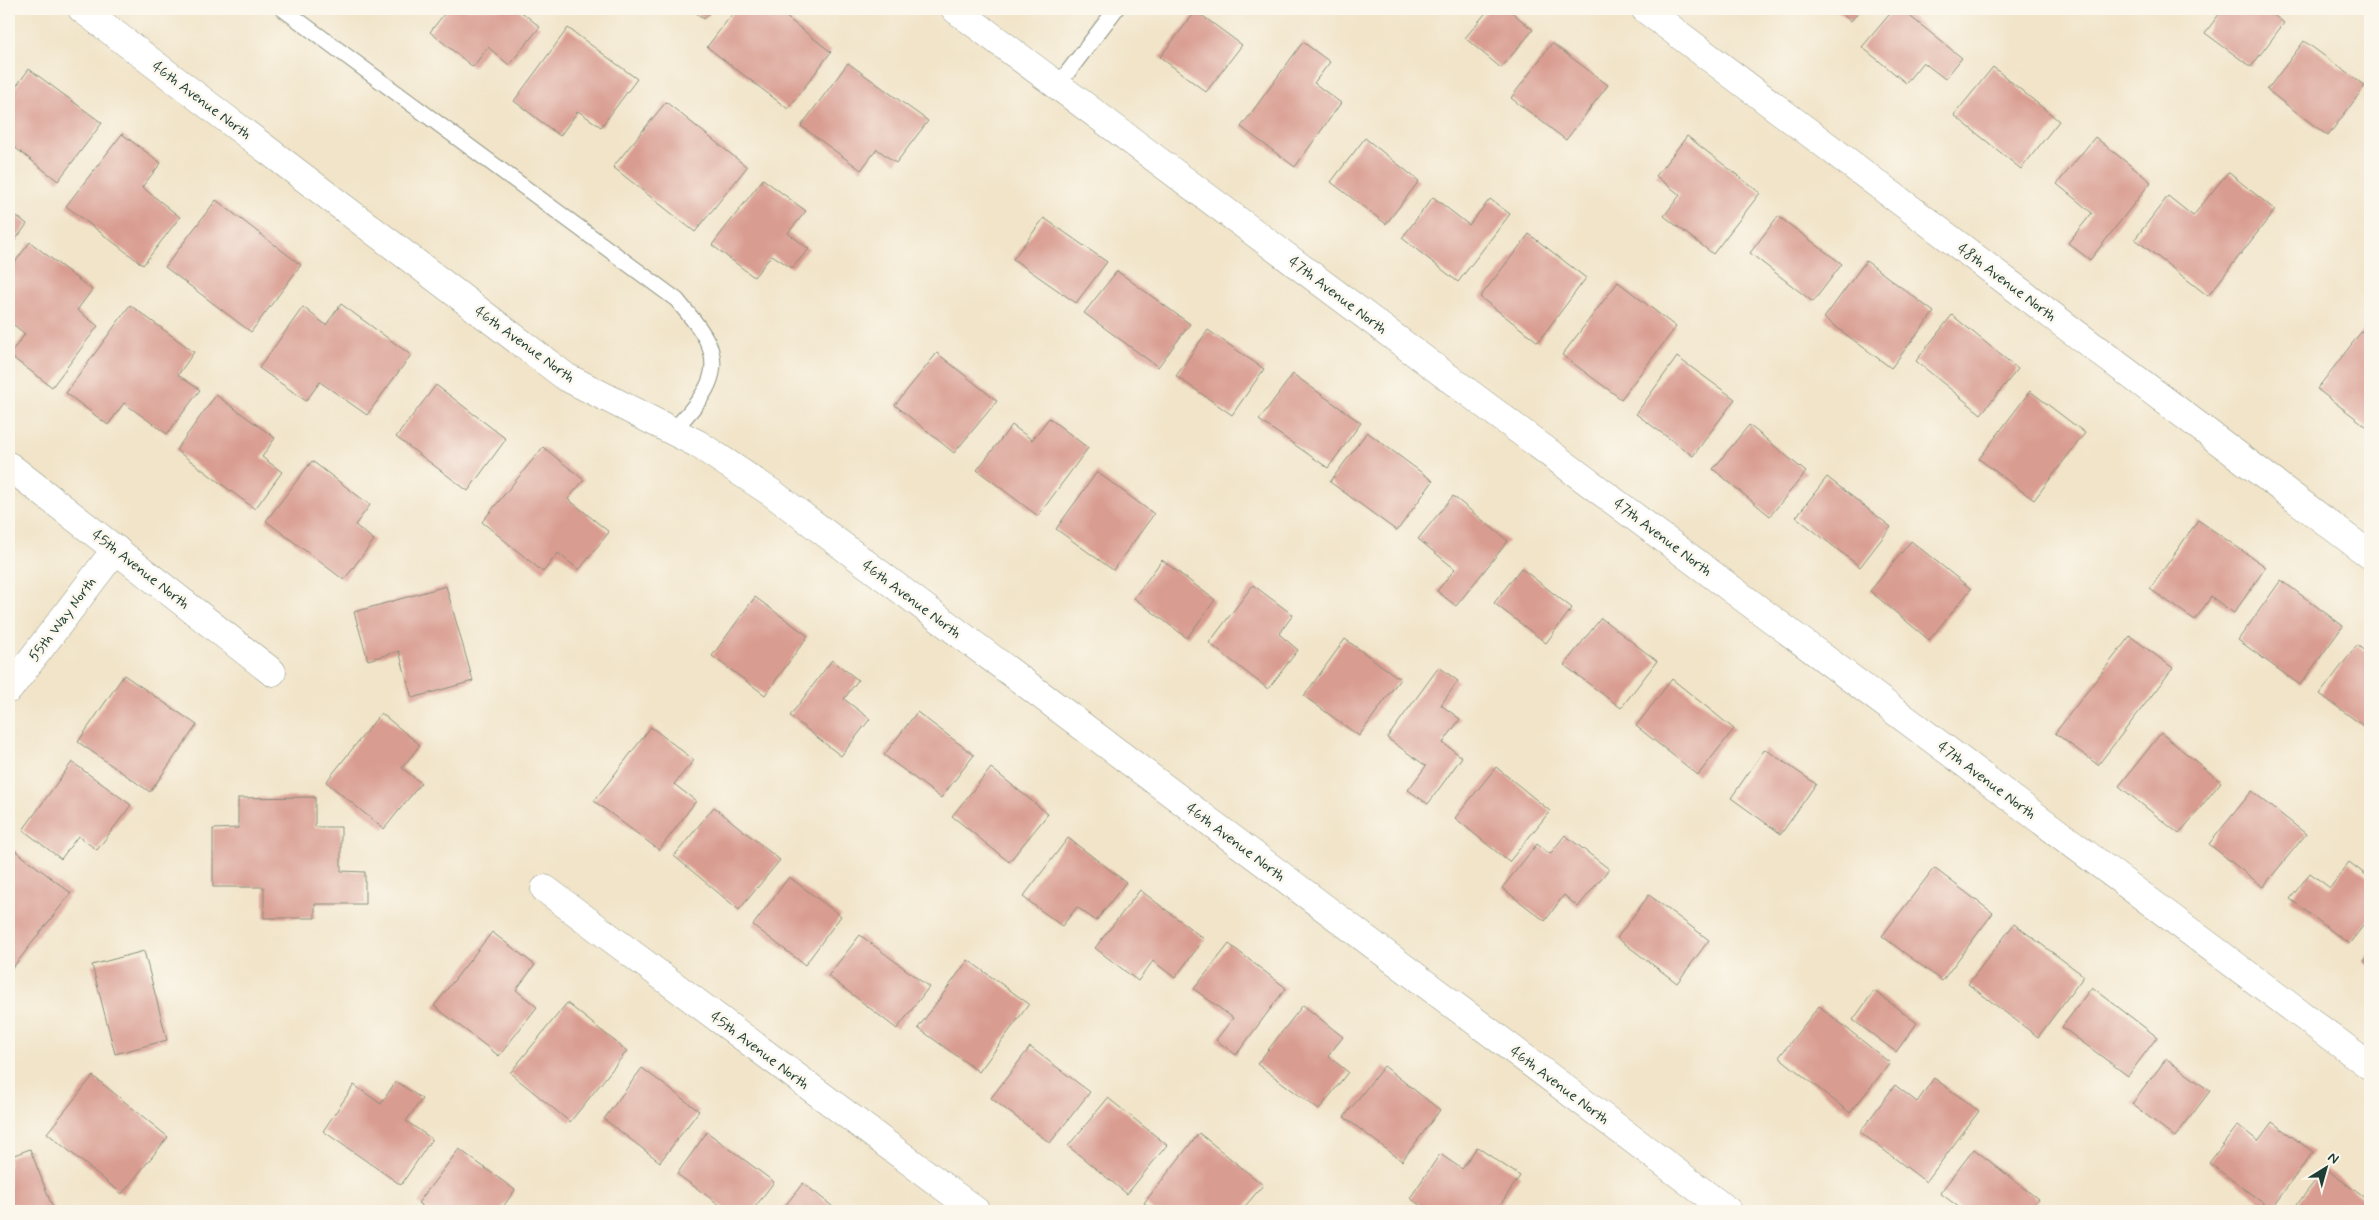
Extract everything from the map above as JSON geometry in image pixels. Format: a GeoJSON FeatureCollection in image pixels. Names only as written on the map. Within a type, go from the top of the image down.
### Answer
{"type":"FeatureCollection","features":[{"type":"Feature","properties":{"kind":"street","name":"46th Avenue North"},"geometry":{"type":"LineString","coordinates":[[82,9],[566,377],[698,444],[772,493],[1728,1211]]}},
{"type":"Feature","properties":{"kind":"street","name":"47th Avenue North"},"geometry":{"type":"LineString","coordinates":[[956,9],[2370,1066]]}},
{"type":"Feature","properties":{"kind":"street","name":"48th Avenue North"},"geometry":{"type":"LineString","coordinates":[[1644,9],[2370,555]]}},
{"type":"Feature","properties":{"kind":"street","name":"45th Avenue North"},"geometry":{"type":"LineString","coordinates":[[9,466],[272,672]]}},
{"type":"Feature","properties":{"kind":"street","name":"55th Way North"},"geometry":{"type":"LineString","coordinates":[[9,689],[116,549]]}},
{"type":"Feature","properties":{"kind":"street","name":"45th Avenue North"},"geometry":{"type":"LineString","coordinates":[[545,889],[976,1211]]}},
{"type":"Feature","properties":{"kind":"lane"},"geometry":{"type":"LineString","coordinates":[[283,9],[677,300],[708,341],[715,370],[705,392],[673,432]]}},
{"type":"Feature","properties":{"kind":"lane"},"geometry":{"type":"LineString","coordinates":[[1058,85],[1116,9]]}},
{"type":"Feature","properties":{"kind":"building"},"geometry":{"type":"Polygon","coordinates":[[[448,9],[518,9],[540,27],[509,65],[488,47],[473,67],[430,32],[448,9]]]}},
{"type":"Feature","properties":{"kind":"building"},"geometry":{"type":"Polygon","coordinates":[[[691,9],[713,9],[704,19],[691,9]]]}},
{"type":"Feature","properties":{"kind":"building"},"geometry":{"type":"Polygon","coordinates":[[[736,9],[776,9],[831,52],[788,109],[707,47],[736,9]]]}},
{"type":"Feature","properties":{"kind":"building"},"geometry":{"type":"Polygon","coordinates":[[[1489,9],[1508,9],[1533,30],[1501,68],[1465,38],[1489,9]]]}},
{"type":"Feature","properties":{"kind":"building"},"geometry":{"type":"Polygon","coordinates":[[[1835,9],[1861,9],[1851,21],[1835,9]]]}},
{"type":"Feature","properties":{"kind":"building"},"geometry":{"type":"Polygon","coordinates":[[[1894,9],[1901,9],[1962,58],[1945,79],[1923,62],[1906,83],[1862,47],[1894,9]]]}},
{"type":"Feature","properties":{"kind":"building"},"geometry":{"type":"Polygon","coordinates":[[[2223,9],[2266,9],[2284,23],[2251,67],[2205,33],[2223,9]]]}},
{"type":"Feature","properties":{"kind":"building"},"geometry":{"type":"Polygon","coordinates":[[[1196,11],[1242,45],[1206,92],[1160,57],[1196,11]]]}},
{"type":"Feature","properties":{"kind":"building"},"geometry":{"type":"Polygon","coordinates":[[[568,28],[637,79],[601,127],[578,111],[560,136],[514,101],[568,28]]]}},
{"type":"Feature","properties":{"kind":"building"},"geometry":{"type":"Polygon","coordinates":[[[2304,41],[2365,86],[2328,136],[2267,90],[2304,41]]]}},
{"type":"Feature","properties":{"kind":"building"},"geometry":{"type":"Polygon","coordinates":[[[1303,42],[1330,62],[1314,83],[1341,103],[1295,167],[1241,127],[1303,42]]]}},
{"type":"Feature","properties":{"kind":"building"},"geometry":{"type":"Polygon","coordinates":[[[1552,43],[1608,85],[1566,140],[1511,98],[1552,43]]]}},
{"type":"Feature","properties":{"kind":"building"},"geometry":{"type":"Polygon","coordinates":[[[848,63],[928,121],[896,163],[877,149],[861,170],[801,126],[848,63]]]}},
{"type":"Feature","properties":{"kind":"building"},"geometry":{"type":"Polygon","coordinates":[[[1993,67],[2059,121],[2021,169],[1954,115],[1993,67]]]}},
{"type":"Feature","properties":{"kind":"building"},"geometry":{"type":"Polygon","coordinates":[[[29,69],[102,123],[58,181],[9,143],[9,96],[29,69]]]}},
{"type":"Feature","properties":{"kind":"building"},"geometry":{"type":"Polygon","coordinates":[[[666,102],[747,167],[695,232],[613,167],[666,102]]]}},
{"type":"Feature","properties":{"kind":"building"},"geometry":{"type":"Polygon","coordinates":[[[122,134],[161,163],[142,187],[180,217],[143,265],[66,206],[122,134]]]}},
{"type":"Feature","properties":{"kind":"building"},"geometry":{"type":"Polygon","coordinates":[[[1687,136],[1760,193],[1713,254],[1664,216],[1680,195],[1656,176],[1687,136]]]}},
{"type":"Feature","properties":{"kind":"building"},"geometry":{"type":"Polygon","coordinates":[[[2095,137],[2151,182],[2090,260],[2068,243],[2092,213],[2057,184],[2095,137]]]}},
{"type":"Feature","properties":{"kind":"building"},"geometry":{"type":"Polygon","coordinates":[[[1365,138],[1419,181],[1386,224],[1331,182],[1365,138]]]}},
{"type":"Feature","properties":{"kind":"building"},"geometry":{"type":"Polygon","coordinates":[[[2228,172],[2275,210],[2208,296],[2135,239],[2168,196],[2193,216],[2228,172]]]}},
{"type":"Feature","properties":{"kind":"building"},"geometry":{"type":"Polygon","coordinates":[[[763,179],[806,211],[788,233],[809,249],[792,268],[772,255],[754,277],[712,245],[763,179]]]}},
{"type":"Feature","properties":{"kind":"building"},"geometry":{"type":"Polygon","coordinates":[[[1433,197],[1469,225],[1490,199],[1510,214],[1458,282],[1402,238],[1433,197]]]}},
{"type":"Feature","properties":{"kind":"building"},"geometry":{"type":"Polygon","coordinates":[[[216,200],[301,265],[251,332],[165,267],[216,200]]]}},
{"type":"Feature","properties":{"kind":"building"},"geometry":{"type":"Polygon","coordinates":[[[9,210],[27,224],[9,249],[9,210]]]}},
{"type":"Feature","properties":{"kind":"building"},"geometry":{"type":"Polygon","coordinates":[[[1778,216],[1842,264],[1813,302],[1750,253],[1778,216]]]}},
{"type":"Feature","properties":{"kind":"building"},"geometry":{"type":"Polygon","coordinates":[[[1044,218],[1107,262],[1076,303],[1013,259],[1044,218]]]}},
{"type":"Feature","properties":{"kind":"building"},"geometry":{"type":"Polygon","coordinates":[[[1529,234],[1586,278],[1538,342],[1480,297],[1529,234]]]}},
{"type":"Feature","properties":{"kind":"building"},"geometry":{"type":"Polygon","coordinates":[[[30,242],[92,290],[77,310],[98,326],[52,387],[9,355],[25,334],[9,321],[9,270],[30,242]]]}},
{"type":"Feature","properties":{"kind":"building"},"geometry":{"type":"Polygon","coordinates":[[[1866,261],[1934,312],[1891,368],[1824,318],[1866,261]]]}},
{"type":"Feature","properties":{"kind":"building"},"geometry":{"type":"Polygon","coordinates":[[[1117,271],[1190,324],[1158,367],[1084,313],[1117,271]]]}},
{"type":"Feature","properties":{"kind":"building"},"geometry":{"type":"Polygon","coordinates":[[[1618,282],[1676,327],[1621,399],[1562,355],[1618,282]]]}},
{"type":"Feature","properties":{"kind":"building"},"geometry":{"type":"Polygon","coordinates":[[[341,304],[411,355],[367,415],[320,382],[306,401],[259,368],[303,307],[326,325],[341,304]]]}},
{"type":"Feature","properties":{"kind":"building"},"geometry":{"type":"Polygon","coordinates":[[[130,305],[194,352],[178,375],[200,390],[167,434],[124,403],[108,425],[66,393],[130,305]]]}},
{"type":"Feature","properties":{"kind":"building"},"geometry":{"type":"Polygon","coordinates":[[[1952,315],[2018,369],[1981,414],[1916,361],[1952,315]]]}},
{"type":"Feature","properties":{"kind":"building"},"geometry":{"type":"Polygon","coordinates":[[[2365,327],[2370,332],[2370,429],[2317,389],[2365,327]]]}},
{"type":"Feature","properties":{"kind":"building"},"geometry":{"type":"Polygon","coordinates":[[[1208,330],[1264,369],[1232,415],[1176,376],[1208,330]]]}},
{"type":"Feature","properties":{"kind":"building"},"geometry":{"type":"Polygon","coordinates":[[[937,353],[997,401],[954,453],[895,405],[937,353]]]}},
{"type":"Feature","properties":{"kind":"building"},"geometry":{"type":"Polygon","coordinates":[[[1677,357],[1735,399],[1693,456],[1636,414],[1677,357]]]}},
{"type":"Feature","properties":{"kind":"building"},"geometry":{"type":"Polygon","coordinates":[[[1293,374],[1361,423],[1328,468],[1259,420],[1293,374]]]}},
{"type":"Feature","properties":{"kind":"building"},"geometry":{"type":"Polygon","coordinates":[[[436,385],[506,439],[468,491],[396,437],[436,385]]]}},
{"type":"Feature","properties":{"kind":"building"},"geometry":{"type":"Polygon","coordinates":[[[2030,391],[2085,433],[2034,500],[1979,459],[2030,391]]]}},
{"type":"Feature","properties":{"kind":"building"},"geometry":{"type":"Polygon","coordinates":[[[216,395],[275,438],[262,457],[282,472],[255,509],[176,450],[216,395]]]}},
{"type":"Feature","properties":{"kind":"building"},"geometry":{"type":"Polygon","coordinates":[[[1049,418],[1088,448],[1038,516],[977,470],[1012,425],[1032,440],[1049,418]]]}},
{"type":"Feature","properties":{"kind":"building"},"geometry":{"type":"Polygon","coordinates":[[[1749,425],[1806,472],[1770,516],[1713,469],[1749,425]]]}},
{"type":"Feature","properties":{"kind":"building"},"geometry":{"type":"Polygon","coordinates":[[[1367,432],[1433,481],[1397,531],[1330,482],[1367,432]]]}},
{"type":"Feature","properties":{"kind":"building"},"geometry":{"type":"Polygon","coordinates":[[[543,447],[584,480],[568,499],[609,532],[579,570],[558,553],[543,572],[482,522],[543,447]]]}},
{"type":"Feature","properties":{"kind":"building"},"geometry":{"type":"Polygon","coordinates":[[[312,461],[370,505],[355,525],[374,540],[344,580],[266,521],[312,461]]]}},
{"type":"Feature","properties":{"kind":"building"},"geometry":{"type":"Polygon","coordinates":[[[1097,472],[1154,514],[1113,570],[1056,529],[1097,472]]]}},
{"type":"Feature","properties":{"kind":"building"},"geometry":{"type":"Polygon","coordinates":[[[1827,477],[1891,527],[1860,567],[1796,517],[1827,477]]]}},
{"type":"Feature","properties":{"kind":"building"},"geometry":{"type":"Polygon","coordinates":[[[1453,496],[1508,541],[1456,606],[1437,591],[1455,569],[1418,539],[1453,496]]]}},
{"type":"Feature","properties":{"kind":"building"},"geometry":{"type":"Polygon","coordinates":[[[2198,520],[2266,567],[2234,613],[2211,597],[2195,620],[2150,589],[2198,520]]]}},
{"type":"Feature","properties":{"kind":"building"},"geometry":{"type":"Polygon","coordinates":[[[1911,541],[1971,589],[1929,640],[1870,591],[1911,541]]]}},
{"type":"Feature","properties":{"kind":"building"},"geometry":{"type":"Polygon","coordinates":[[[1162,560],[1215,600],[1187,638],[1134,598],[1162,560]]]}},
{"type":"Feature","properties":{"kind":"building"},"geometry":{"type":"Polygon","coordinates":[[[1521,568],[1572,608],[1546,643],[1494,603],[1521,568]]]}},
{"type":"Feature","properties":{"kind":"building"},"geometry":{"type":"Polygon","coordinates":[[[2281,580],[2343,626],[2300,685],[2238,640],[2281,580]]]}},
{"type":"Feature","properties":{"kind":"building"},"geometry":{"type":"Polygon","coordinates":[[[1253,585],[1293,615],[1279,634],[1298,650],[1268,689],[1209,643],[1253,585]]]}},
{"type":"Feature","properties":{"kind":"building"},"geometry":{"type":"Polygon","coordinates":[[[446,586],[473,681],[412,698],[399,651],[368,660],[354,612],[446,586]]]}},
{"type":"Feature","properties":{"kind":"building"},"geometry":{"type":"Polygon","coordinates":[[[755,597],[808,636],[765,695],[712,656],[755,597]]]}},
{"type":"Feature","properties":{"kind":"building"},"geometry":{"type":"Polygon","coordinates":[[[1601,618],[1657,661],[1621,708],[1564,665],[1601,618]]]}},
{"type":"Feature","properties":{"kind":"building"},"geometry":{"type":"Polygon","coordinates":[[[2130,636],[2173,668],[2098,765],[2055,733],[2130,636]]]}},
{"type":"Feature","properties":{"kind":"building"},"geometry":{"type":"Polygon","coordinates":[[[1345,639],[1400,679],[1359,736],[1304,696],[1345,639]]]}},
{"type":"Feature","properties":{"kind":"building"},"geometry":{"type":"Polygon","coordinates":[[[2357,645],[2370,655],[2370,731],[2320,694],[2357,645]]]}},
{"type":"Feature","properties":{"kind":"building"},"geometry":{"type":"Polygon","coordinates":[[[832,660],[858,680],[844,699],[870,719],[841,756],[790,716],[832,660]]]}},
{"type":"Feature","properties":{"kind":"building"},"geometry":{"type":"Polygon","coordinates":[[[1439,667],[1458,681],[1441,705],[1460,719],[1443,743],[1462,757],[1428,804],[1408,790],[1426,766],[1387,738],[1439,667]]]}},
{"type":"Feature","properties":{"kind":"building"},"geometry":{"type":"Polygon","coordinates":[[[124,675],[197,725],[150,792],[78,742],[124,675]]]}},
{"type":"Feature","properties":{"kind":"building"},"geometry":{"type":"Polygon","coordinates":[[[1672,679],[1734,729],[1698,775],[1636,726],[1672,679]]]}},
{"type":"Feature","properties":{"kind":"building"},"geometry":{"type":"Polygon","coordinates":[[[917,712],[974,755],[941,798],[884,755],[917,712]]]}},
{"type":"Feature","properties":{"kind":"building"},"geometry":{"type":"Polygon","coordinates":[[[381,713],[420,745],[402,768],[421,783],[384,829],[326,782],[381,713]]]}},
{"type":"Feature","properties":{"kind":"building"},"geometry":{"type":"Polygon","coordinates":[[[651,727],[694,760],[674,784],[696,801],[659,850],[594,801],[651,727]]]}},
{"type":"Feature","properties":{"kind":"building"},"geometry":{"type":"Polygon","coordinates":[[[2161,733],[2221,782],[2179,834],[2119,786],[2161,733]]]}},
{"type":"Feature","properties":{"kind":"building"},"geometry":{"type":"Polygon","coordinates":[[[1765,749],[1816,784],[1781,834],[1731,798],[1765,749]]]}},
{"type":"Feature","properties":{"kind":"building"},"geometry":{"type":"Polygon","coordinates":[[[72,762],[131,805],[97,850],[78,836],[61,859],[23,830],[72,762]]]}},
{"type":"Feature","properties":{"kind":"building"},"geometry":{"type":"Polygon","coordinates":[[[1496,767],[1550,811],[1509,862],[1455,818],[1496,767]]]}},
{"type":"Feature","properties":{"kind":"building"},"geometry":{"type":"Polygon","coordinates":[[[991,768],[1048,814],[1009,862],[952,816],[991,768]]]}},
{"type":"Feature","properties":{"kind":"building"},"geometry":{"type":"Polygon","coordinates":[[[2252,791],[2306,834],[2263,887],[2209,844],[2252,791]]]}},
{"type":"Feature","properties":{"kind":"building"},"geometry":{"type":"Polygon","coordinates":[[[315,797],[315,827],[341,827],[341,871],[365,872],[365,904],[315,904],[315,918],[264,918],[264,887],[213,887],[213,829],[238,828],[238,798],[315,797]]]}},
{"type":"Feature","properties":{"kind":"building"},"geometry":{"type":"Polygon","coordinates":[[[714,807],[780,860],[739,910],[674,856],[714,807]]]}},
{"type":"Feature","properties":{"kind":"building"},"geometry":{"type":"Polygon","coordinates":[[[1565,835],[1609,869],[1578,907],[1564,895],[1545,921],[1502,888],[1537,844],[1550,854],[1565,835]]]}},
{"type":"Feature","properties":{"kind":"building"},"geometry":{"type":"Polygon","coordinates":[[[1068,838],[1126,882],[1096,921],[1077,907],[1062,926],[1023,897],[1068,838]]]}},
{"type":"Feature","properties":{"kind":"building"},"geometry":{"type":"Polygon","coordinates":[[[9,846],[71,893],[11,970],[9,968],[9,846]]]}},
{"type":"Feature","properties":{"kind":"building"},"geometry":{"type":"Polygon","coordinates":[[[2349,862],[2370,878],[2370,917],[2349,944],[2290,899],[2310,873],[2330,888],[2349,862]]]}},
{"type":"Feature","properties":{"kind":"building"},"geometry":{"type":"Polygon","coordinates":[[[1934,868],[1993,913],[1942,981],[1882,936],[1934,868]]]}},
{"type":"Feature","properties":{"kind":"building"},"geometry":{"type":"Polygon","coordinates":[[[789,877],[841,916],[805,965],[753,925],[789,877]]]}},
{"type":"Feature","properties":{"kind":"building"},"geometry":{"type":"Polygon","coordinates":[[[1140,890],[1204,939],[1175,978],[1153,961],[1138,981],[1095,948],[1140,890]]]}},
{"type":"Feature","properties":{"kind":"building"},"geometry":{"type":"Polygon","coordinates":[[[1649,895],[1709,940],[1677,983],[1617,938],[1649,895]]]}},
{"type":"Feature","properties":{"kind":"building"},"geometry":{"type":"Polygon","coordinates":[[[2014,924],[2084,976],[2038,1037],[1968,984],[2014,924]]]}},
{"type":"Feature","properties":{"kind":"building"},"geometry":{"type":"Polygon","coordinates":[[[492,932],[535,965],[516,990],[537,1007],[499,1056],[434,1006],[492,932]]]}},
{"type":"Feature","properties":{"kind":"building"},"geometry":{"type":"Polygon","coordinates":[[[860,935],[929,987],[897,1029],[828,976],[860,935]]]}},
{"type":"Feature","properties":{"kind":"building"},"geometry":{"type":"Polygon","coordinates":[[[1229,944],[1286,988],[1236,1055],[1216,1040],[1233,1018],[1194,989],[1229,944]]]}},
{"type":"Feature","properties":{"kind":"building"},"geometry":{"type":"Polygon","coordinates":[[[144,951],[167,1040],[115,1054],[92,965],[144,951]]]}},
{"type":"Feature","properties":{"kind":"building"},"geometry":{"type":"Polygon","coordinates":[[[2370,952],[2370,966],[2364,961],[2370,952]]]}},
{"type":"Feature","properties":{"kind":"building"},"geometry":{"type":"Polygon","coordinates":[[[968,960],[1029,1004],[979,1072],[918,1028],[968,960]]]}},
{"type":"Feature","properties":{"kind":"building"},"geometry":{"type":"Polygon","coordinates":[[[2092,987],[2157,1037],[2128,1076],[2062,1027],[2092,987]]]}},
{"type":"Feature","properties":{"kind":"building"},"geometry":{"type":"Polygon","coordinates":[[[1874,991],[1917,1023],[1896,1052],[1853,1020],[1874,991]]]}},
{"type":"Feature","properties":{"kind":"building"},"geometry":{"type":"Polygon","coordinates":[[[567,1003],[627,1051],[570,1122],[510,1073],[567,1003]]]}},
{"type":"Feature","properties":{"kind":"building"},"geometry":{"type":"Polygon","coordinates":[[[1303,1005],[1343,1037],[1328,1056],[1348,1072],[1319,1110],[1257,1064],[1303,1005]]]}},
{"type":"Feature","properties":{"kind":"building"},"geometry":{"type":"Polygon","coordinates":[[[1819,1006],[1890,1063],[1850,1113],[1779,1057],[1819,1006]]]}},
{"type":"Feature","properties":{"kind":"building"},"geometry":{"type":"Polygon","coordinates":[[[1030,1047],[1090,1092],[1050,1143],[991,1098],[1030,1047]]]}},
{"type":"Feature","properties":{"kind":"building"},"geometry":{"type":"Polygon","coordinates":[[[2166,1059],[2210,1091],[2175,1137],[2132,1104],[2166,1059]]]}},
{"type":"Feature","properties":{"kind":"building"},"geometry":{"type":"Polygon","coordinates":[[[1384,1066],[1440,1110],[1402,1161],[1344,1117],[1384,1066]]]}},
{"type":"Feature","properties":{"kind":"building"},"geometry":{"type":"Polygon","coordinates":[[[642,1068],[699,1111],[660,1162],[604,1119],[642,1068]]]}},
{"type":"Feature","properties":{"kind":"building"},"geometry":{"type":"Polygon","coordinates":[[[93,1076],[168,1137],[122,1194],[47,1133],[93,1076]]]}},
{"type":"Feature","properties":{"kind":"building"},"geometry":{"type":"Polygon","coordinates":[[[1934,1078],[1979,1111],[1926,1182],[1860,1132],[1895,1085],[1917,1102],[1934,1078]]]}},
{"type":"Feature","properties":{"kind":"building"},"geometry":{"type":"Polygon","coordinates":[[[396,1081],[422,1099],[406,1121],[432,1139],[401,1185],[323,1131],[354,1085],[381,1104],[396,1081]]]}},
{"type":"Feature","properties":{"kind":"building"},"geometry":{"type":"Polygon","coordinates":[[[1108,1098],[1167,1145],[1127,1194],[1068,1146],[1108,1098]]]}},
{"type":"Feature","properties":{"kind":"building"},"geometry":{"type":"Polygon","coordinates":[[[2272,1122],[2313,1152],[2271,1209],[2209,1163],[2238,1125],[2258,1141],[2272,1122]]]}},
{"type":"Feature","properties":{"kind":"building"},"geometry":{"type":"Polygon","coordinates":[[[707,1132],[774,1182],[752,1211],[728,1211],[677,1174],[707,1132]]]}},
{"type":"Feature","properties":{"kind":"building"},"geometry":{"type":"Polygon","coordinates":[[[1199,1133],[1263,1185],[1241,1211],[1154,1211],[1144,1203],[1199,1133]]]}},
{"type":"Feature","properties":{"kind":"building"},"geometry":{"type":"Polygon","coordinates":[[[1477,1147],[1520,1176],[1496,1211],[1428,1211],[1410,1198],[1440,1154],[1462,1169],[1477,1147]]]}},
{"type":"Feature","properties":{"kind":"building"},"geometry":{"type":"Polygon","coordinates":[[[30,1149],[54,1211],[9,1211],[9,1157],[30,1149]]]}},
{"type":"Feature","properties":{"kind":"building"},"geometry":{"type":"Polygon","coordinates":[[[459,1149],[515,1190],[500,1211],[430,1211],[418,1203],[459,1149]]]}},
{"type":"Feature","properties":{"kind":"building"},"geometry":{"type":"Polygon","coordinates":[[[1974,1149],[2038,1199],[2029,1211],[1964,1211],[1940,1193],[1974,1149]]]}},
{"type":"Feature","properties":{"kind":"building"},"geometry":{"type":"Polygon","coordinates":[[[2325,1168],[2370,1202],[2370,1211],[2292,1211],[2325,1168]]]}},
{"type":"Feature","properties":{"kind":"building"},"geometry":{"type":"Polygon","coordinates":[[[803,1183],[822,1198],[838,1211],[781,1211],[803,1183]]]}}]}
